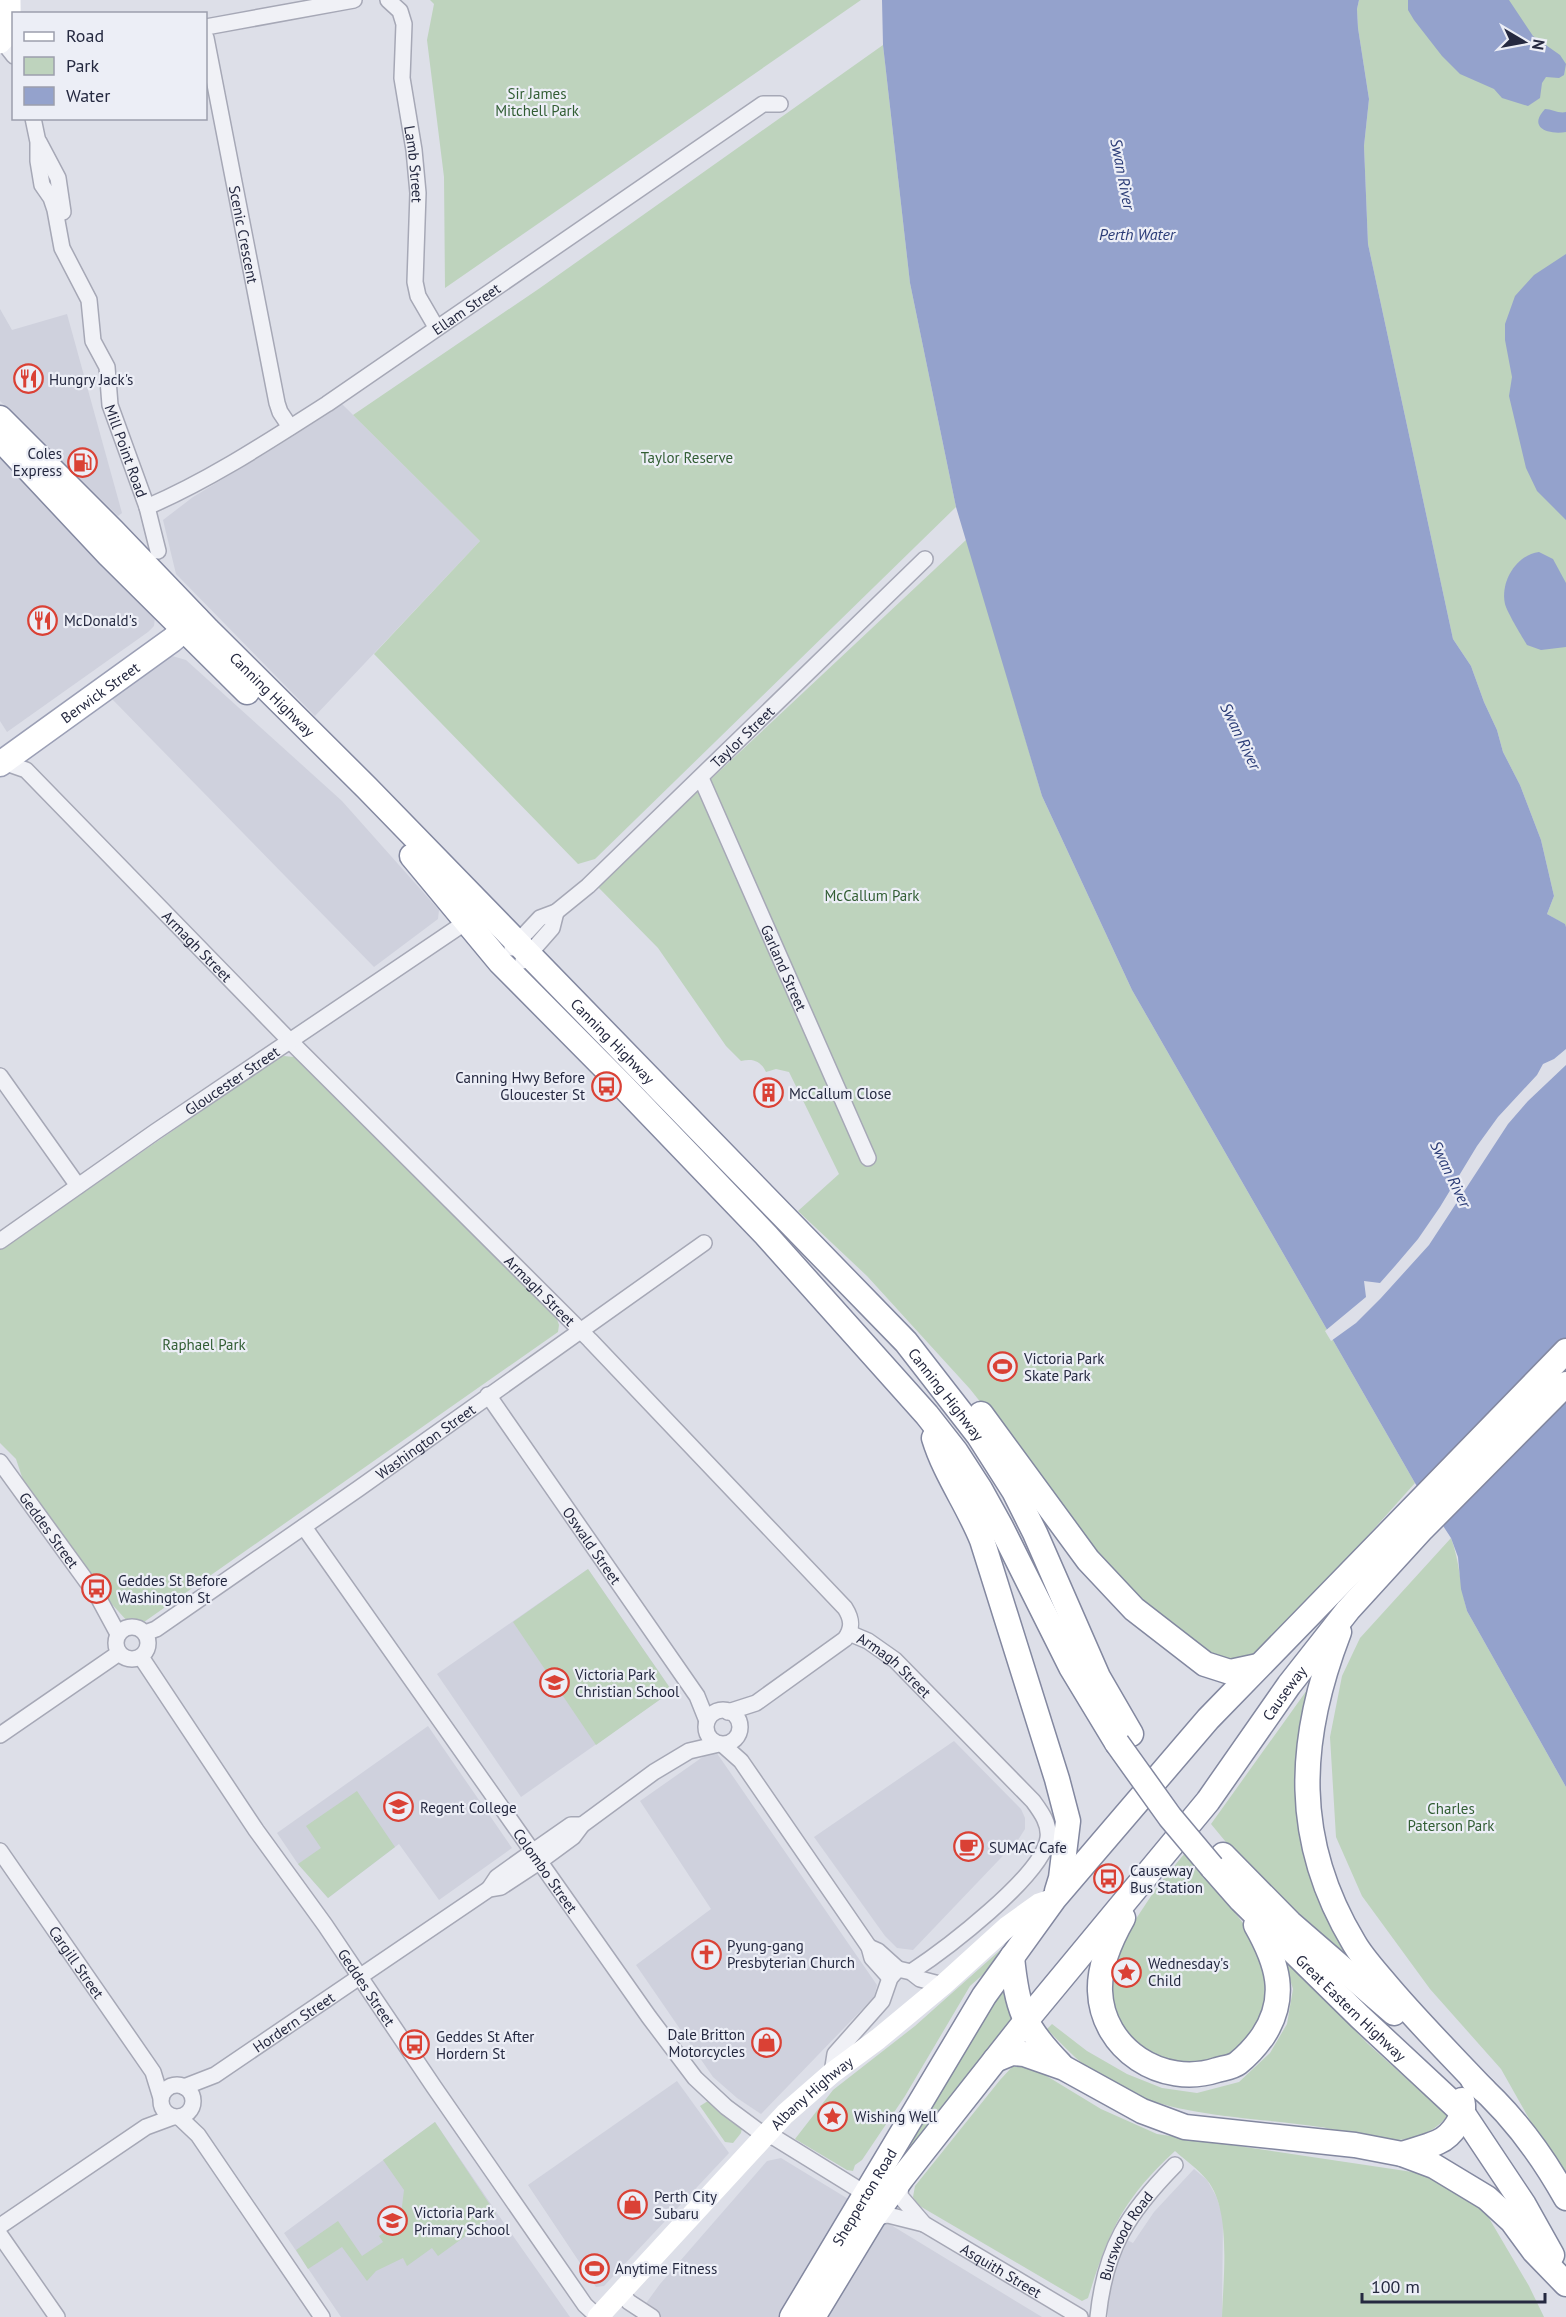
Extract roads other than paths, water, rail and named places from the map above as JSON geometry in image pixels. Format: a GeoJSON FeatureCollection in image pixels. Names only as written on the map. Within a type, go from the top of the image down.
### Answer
{"type":"FeatureCollection","features":[{"type":"Feature","properties":{"kind":"main road"},"geometry":{"type":"LineString","coordinates":[[4,45],[9,29],[10,0]]}},
{"type":"Feature","properties":{"kind":"main road","name":"Canning Highway"},"geometry":{"type":"LineString","coordinates":[[0,418],[106,523],[186,620],[406,849],[506,969],[622,1085],[766,1235],[927,1414],[956,1452],[986,1499],[1071,1667],[1124,1738]]}},
{"type":"Feature","properties":{"kind":"main road","name":"Canning Highway"},"geometry":{"type":"LineString","coordinates":[[0,440],[186,620],[367,788],[906,1342],[979,1436],[1014,1491],[1035,1533],[1124,1738]]}},
{"type":"Feature","properties":{"kind":"main road","name":"Berwick Street"},"geometry":{"type":"LineString","coordinates":[[10,758],[186,620]]}},
{"type":"Feature","properties":{"kind":"main road"},"geometry":{"type":"LineString","coordinates":[[906,1342],[954,1382],[995,1431],[1088,1560],[1134,1609],[1205,1664],[1230,1672],[1258,1666]]}},
{"type":"Feature","properties":{"kind":"main road","name":"Causeway"},"geometry":{"type":"LineString","coordinates":[[1025,2022],[1208,1801],[1289,1685],[1414,1521],[1566,1351]]}},
{"type":"Feature","properties":{"kind":"main road","name":"Causeway"},"geometry":{"type":"LineString","coordinates":[[1012,1957],[1054,1899],[1183,1747],[1258,1666],[1566,1384]]}},
{"type":"Feature","properties":{"kind":"main road"},"geometry":{"type":"LineString","coordinates":[[927,1414],[939,1453],[974,1521],[985,1549],[1060,1787],[1068,1821],[1062,1878],[1054,1899]]}},
{"type":"Feature","properties":{"kind":"main road"},"geometry":{"type":"LineString","coordinates":[[1348,1610],[1323,1678],[1309,1743],[1306,1784],[1309,1824],[1326,1885],[1354,1943],[1372,1968],[1484,2090]]}},
{"type":"Feature","properties":{"kind":"main road","name":"Great Eastern Highway"},"geometry":{"type":"LineString","coordinates":[[1124,1738],[1175,1798],[1241,1900],[1360,2017],[1462,2112],[1524,2205],[1566,2284]]}},
{"type":"Feature","properties":{"kind":"main road","name":"Great Eastern Highway"},"geometry":{"type":"LineString","coordinates":[[1217,1861],[1484,2090],[1524,2135],[1566,2198]]}},
{"type":"Feature","properties":{"kind":"main road"},"geometry":{"type":"LineString","coordinates":[[1147,1876],[1118,1926],[1101,1969],[1100,1990],[1102,2009],[1116,2039],[1136,2058],[1163,2071],[1182,2075],[1206,2074],[1237,2064],[1255,2048],[1270,2025],[1277,2003],[1276,1967],[1270,1950],[1241,1900]]}},
{"type":"Feature","properties":{"kind":"main road","name":"Albany Highway"},"geometry":{"type":"LineString","coordinates":[[598,2317],[785,2114],[832,2073],[879,2039],[1007,1927],[1039,1904],[1054,1899]]}},
{"type":"Feature","properties":{"kind":"main road"},"geometry":{"type":"LineString","coordinates":[[1012,1957],[1015,1990],[1025,2022],[1038,2042],[1064,2068]]}},
{"type":"Feature","properties":{"kind":"main road","name":"Shepperton Road"},"geometry":{"type":"LineString","coordinates":[[792,2317],[984,1996],[1012,1957]]}},
{"type":"Feature","properties":{"kind":"main road","name":"Shepperton Road"},"geometry":{"type":"LineString","coordinates":[[813,2317],[873,2218],[1025,2022]]}},
{"type":"Feature","properties":{"kind":"main road"},"geometry":{"type":"LineString","coordinates":[[1402,2154],[1440,2141],[1457,2125],[1464,2106],[1456,2083],[1427,2042]]}},
{"type":"Feature","properties":{"kind":"main road"},"geometry":{"type":"LineString","coordinates":[[995,2060],[1012,2053],[1024,2054],[1064,2068],[1142,2111],[1185,2127],[1355,2145],[1402,2154],[1434,2166],[1486,2198],[1512,2221],[1534,2250],[1566,2284]]}},
{"type":"Feature","properties":{"kind":"street"},"geometry":{"type":"LineString","coordinates":[[207,27],[354,0]]}},
{"type":"Feature","properties":{"kind":"street","name":"Lamb Street"},"geometry":{"type":"LineString","coordinates":[[389,1],[396,6],[403,17],[402,78],[416,171],[415,282],[418,296],[436,327]]}},
{"type":"Feature","properties":{"kind":"street","name":"Scenic Crescent"},"geometry":{"type":"LineString","coordinates":[[207,43],[278,403],[280,412],[290,427]]}},
{"type":"Feature","properties":{"kind":"street","name":"Ellam Street"},"geometry":{"type":"LineString","coordinates":[[147,507],[174,495],[290,427],[762,104],[780,104]]}},
{"type":"Feature","properties":{"kind":"street","name":"Mill Point Road"},"geometry":{"type":"LineString","coordinates":[[33,120],[38,142],[58,178],[62,248],[89,300],[93,341],[107,367],[112,412],[147,507],[158,551]]}},
{"type":"Feature","properties":{"kind":"street","name":"Taylor Street"},"geometry":{"type":"LineString","coordinates":[[506,969],[522,949],[540,918],[556,912],[588,886],[925,559]]}},
{"type":"Feature","properties":{"kind":"street","name":"Armagh Street"},"geometry":{"type":"LineString","coordinates":[[10,758],[581,1332],[845,1608],[850,1616],[849,1633],[868,1641],[895,1660],[1042,1813],[1048,1837],[1040,1861],[977,1922],[932,1958],[900,1973]]}},
{"type":"Feature","properties":{"kind":"street","name":"Garland Street"},"geometry":{"type":"LineString","coordinates":[[701,778],[868,1158]]}},
{"type":"Feature","properties":{"kind":"street","name":"Gloucester Street"},"geometry":{"type":"LineString","coordinates":[[0,1241],[385,975],[466,922]]}},
{"type":"Feature","properties":{"kind":"street"},"geometry":{"type":"LineString","coordinates":[[0,1076],[78,1186]]}},
{"type":"Feature","properties":{"kind":"street","name":"Washington Street"},"geometry":{"type":"LineString","coordinates":[[132,1631],[156,1629],[581,1332],[704,1243]]}},
{"type":"Feature","properties":{"kind":"street","name":"Oswald Street"},"geometry":{"type":"LineString","coordinates":[[488,1395],[697,1696],[707,1725]]}},
{"type":"Feature","properties":{"kind":"street","name":"Geddes Street"},"geometry":{"type":"LineString","coordinates":[[0,1462],[98,1597],[132,1631]]}},
{"type":"Feature","properties":{"kind":"street","name":"Colombo Street"},"geometry":{"type":"LineString","coordinates":[[304,1527],[654,2025],[695,2078],[751,2126],[767,2134]]}},
{"type":"Feature","properties":{"kind":"street"},"geometry":{"type":"LineString","coordinates":[[132,1631],[148,1646],[141,1657],[127,1659],[119,1653],[116,1646],[132,1631]]}},
{"type":"Feature","properties":{"kind":"street"},"geometry":{"type":"LineString","coordinates":[[756,1703],[731,1743],[714,1743],[708,1737],[707,1725],[711,1714],[756,1703],[841,1643],[849,1633]]}},
{"type":"Feature","properties":{"kind":"street"},"geometry":{"type":"LineString","coordinates":[[0,1735],[119,1653]]}},
{"type":"Feature","properties":{"kind":"street","name":"Geddes Street"},"geometry":{"type":"LineString","coordinates":[[141,1657],[216,1772],[575,2290],[598,2317]]}},
{"type":"Feature","properties":{"kind":"street","name":"Oswald Street"},"geometry":{"type":"LineString","coordinates":[[697,1696],[724,1711]]}},
{"type":"Feature","properties":{"kind":"street"},"geometry":{"type":"LineString","coordinates":[[724,1711],[738,1719],[741,1761]]}},
{"type":"Feature","properties":{"kind":"street","name":"Hordern Street"},"geometry":{"type":"LineString","coordinates":[[689,1751],[707,1725]]}},
{"type":"Feature","properties":{"kind":"street"},"geometry":{"type":"LineString","coordinates":[[721,1744],[741,1761],[869,1947],[872,1958],[900,1973],[943,1985]]}},
{"type":"Feature","properties":{"kind":"street","name":"Hordern Street"},"geometry":{"type":"LineString","coordinates":[[179,2086],[215,2075],[489,1889],[501,1887],[535,1857],[573,1837],[582,1825],[654,1772],[689,1751],[721,1744]]}},
{"type":"Feature","properties":{"kind":"street","name":"Cargill Street"},"geometry":{"type":"LineString","coordinates":[[0,1851],[153,2072],[161,2102]]}},
{"type":"Feature","properties":{"kind":"street"},"geometry":{"type":"LineString","coordinates":[[832,2073],[835,2054],[882,2001],[900,1973]]}},
{"type":"Feature","properties":{"kind":"street","name":"Cargill Street"},"geometry":{"type":"LineString","coordinates":[[153,2072],[179,2086]]}},
{"type":"Feature","properties":{"kind":"street","name":"Hordern Street"},"geometry":{"type":"LineString","coordinates":[[192,2105],[215,2075]]}},
{"type":"Feature","properties":{"kind":"street"},"geometry":{"type":"LineString","coordinates":[[146,2127],[165,2091],[179,2086],[189,2091],[198,2135]]}},
{"type":"Feature","properties":{"kind":"street"},"geometry":{"type":"LineString","coordinates":[[161,2102],[168,2115],[176,2117],[198,2135],[322,2317]]}},
{"type":"Feature","properties":{"kind":"street"},"geometry":{"type":"LineString","coordinates":[[0,2226],[146,2127],[189,2112],[192,2105]]}},
{"type":"Feature","properties":{"kind":"street"},"geometry":{"type":"LineString","coordinates":[[767,2134],[866,2194]]}},
{"type":"Feature","properties":{"kind":"street","name":"Burswood Road"},"geometry":{"type":"LineString","coordinates":[[1098,2317],[1104,2273],[1124,2225],[1148,2193],[1175,2164]]}},
{"type":"Feature","properties":{"kind":"street","name":"Asquith Street"},"geometry":{"type":"LineString","coordinates":[[902,2178],[899,2186],[900,2196],[924,2224]]}},
{"type":"Feature","properties":{"kind":"street","name":"Asquith Street"},"geometry":{"type":"LineString","coordinates":[[873,2218],[888,2215],[924,2224],[1080,2317]]}},
{"type":"Feature","properties":{"kind":"street"},"geometry":{"type":"LineString","coordinates":[[0,2235],[57,2317]]}},
{"type":"Feature","properties":{"kind":"street"},"geometry":{"type":"LineString","coordinates":[[621,2294],[652,2317]]}},
{"type":"Feature","properties":{"kind":"water","name":"Perth Water"},"geometry":{"type":"Polygon","coordinates":[[[882,0],[1359,0],[1358,28],[1369,99],[1364,146],[1368,244],[1453,639],[1471,666],[1497,730],[1503,752],[1520,785],[1541,840],[1554,896],[1547,914],[1565,924],[1566,927],[1566,1787],[1467,1611],[1461,1589],[1458,1557],[1451,1538],[1415,1483],[1132,990],[1042,796],[956,507],[910,283],[883,45],[882,0]]]}},
{"type":"Feature","properties":{"kind":"water"},"geometry":{"type":"Polygon","coordinates":[[[1408,0],[1509,0],[1533,36],[1560,55],[1566,64],[1564,75],[1559,78],[1546,77],[1542,83],[1540,98],[1528,106],[1502,98],[1494,89],[1460,74],[1442,56],[1414,20],[1408,10],[1408,0]]]}},
{"type":"Feature","properties":{"kind":"water"},"geometry":{"type":"Polygon","coordinates":[[[1545,109],[1566,112],[1566,132],[1559,133],[1542,129],[1538,121],[1545,109]]]}},
{"type":"Feature","properties":{"kind":"water"},"geometry":{"type":"Polygon","coordinates":[[[1566,254],[1566,520],[1537,491],[1526,468],[1509,396],[1512,377],[1505,340],[1505,324],[1515,296],[1534,275],[1566,254]]]}},
{"type":"Feature","properties":{"kind":"water"},"geometry":{"type":"Polygon","coordinates":[[[1539,552],[1553,559],[1566,583],[1566,647],[1541,650],[1527,645],[1505,604],[1505,587],[1512,571],[1523,558],[1539,552]]]}},
{"type":"Feature","properties":{"kind":"place","name":"Hungry Jack's"},"geometry":{"type":"Point","coordinates":[28,379]}},
{"type":"Feature","properties":{"kind":"place","name":"Coles Express"},"geometry":{"type":"Point","coordinates":[83,462]}},
{"type":"Feature","properties":{"kind":"place","name":"McDonald's"},"geometry":{"type":"Point","coordinates":[43,620]}},
{"type":"Feature","properties":{"kind":"place","name":"Canning Hwy Before Gloucester St"},"geometry":{"type":"Point","coordinates":[606,1086]}},
{"type":"Feature","properties":{"kind":"place","name":"McCallum Close"},"geometry":{"type":"Point","coordinates":[768,1093]}},
{"type":"Feature","properties":{"kind":"place","name":"Victoria Park Skate Park"},"geometry":{"type":"Point","coordinates":[1003,1367]}},
{"type":"Feature","properties":{"kind":"place","name":"Geddes St Before Washington St"},"geometry":{"type":"Point","coordinates":[97,1589]}},
{"type":"Feature","properties":{"kind":"place","name":"Victoria Park Christian School"},"geometry":{"type":"Point","coordinates":[554,1683]}},
{"type":"Feature","properties":{"kind":"place","name":"Regent College"},"geometry":{"type":"Point","coordinates":[399,1807]}},
{"type":"Feature","properties":{"kind":"place","name":"SUMAC Cafe"},"geometry":{"type":"Point","coordinates":[968,1847]}},
{"type":"Feature","properties":{"kind":"place","name":"Causeway Bus Station"},"geometry":{"type":"Point","coordinates":[1109,1879]}},
{"type":"Feature","properties":{"kind":"place","name":"Pyung-gang Presbyterian Church"},"geometry":{"type":"Point","coordinates":[706,1954]}},
{"type":"Feature","properties":{"kind":"place","name":"Wednesday's Child"},"geometry":{"type":"Point","coordinates":[1127,1972]}},
{"type":"Feature","properties":{"kind":"place","name":"Dale Britton Motorcycles"},"geometry":{"type":"Point","coordinates":[766,2043]}},
{"type":"Feature","properties":{"kind":"place","name":"Geddes St After Hordern St"},"geometry":{"type":"Point","coordinates":[415,2045]}},
{"type":"Feature","properties":{"kind":"place","name":"Wishing Well"},"geometry":{"type":"Point","coordinates":[833,2116]}},
{"type":"Feature","properties":{"kind":"place","name":"Perth City Subaru"},"geometry":{"type":"Point","coordinates":[633,2205]}},
{"type":"Feature","properties":{"kind":"place","name":"Victoria Park Primary School"},"geometry":{"type":"Point","coordinates":[393,2221]}},
{"type":"Feature","properties":{"kind":"place","name":"Anytime Fitness"},"geometry":{"type":"Point","coordinates":[594,2268]}},
{"type":"Feature","properties":{"kind":"park label","name":"Sir James Mitchell Park"},"geometry":{"type":"Point","coordinates":[537,102]}},
{"type":"Feature","properties":{"kind":"park label","name":"Taylor Reserve"},"geometry":{"type":"Point","coordinates":[687,457]}},
{"type":"Feature","properties":{"kind":"park label","name":"McCallum Park"},"geometry":{"type":"Point","coordinates":[872,895]}},
{"type":"Feature","properties":{"kind":"park label","name":"Raphael Park"},"geometry":{"type":"Point","coordinates":[204,1344]}},
{"type":"Feature","properties":{"kind":"park label","name":"Charles Paterson Park"},"geometry":{"type":"Point","coordinates":[1451,1816]}},
{"type":"Feature","properties":{"kind":"water label","name":"Swan River"},"geometry":{"type":"Point","coordinates":[1123,174]}},
{"type":"Feature","properties":{"kind":"water label","name":"Swan River"},"geometry":{"type":"Point","coordinates":[1241,736]}},
{"type":"Feature","properties":{"kind":"water label","name":"Swan River"},"geometry":{"type":"Point","coordinates":[1451,1174]}}]}
